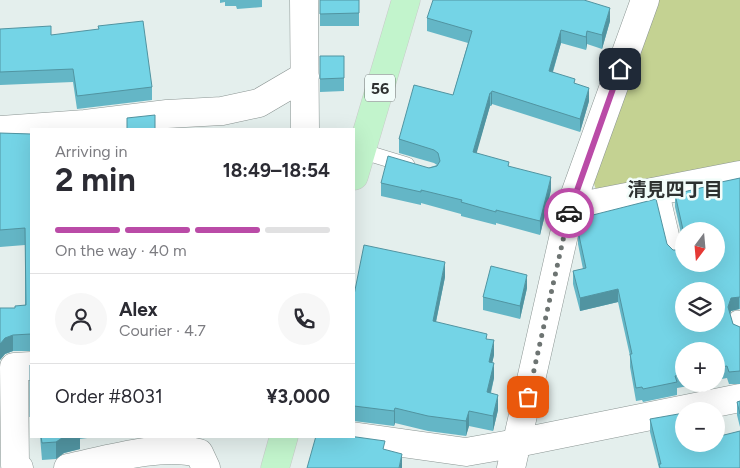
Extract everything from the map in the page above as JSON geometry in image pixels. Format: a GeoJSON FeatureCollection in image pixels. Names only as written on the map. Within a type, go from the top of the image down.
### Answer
{"type":"FeatureCollection","features":[{"type":"Feature","properties":{"kind":"main road","name":"56"},"geometry":{"type":"LineString","coordinates":[[357,164],[406,0]]}},
{"type":"Feature","properties":{"kind":"main road"},"geometry":{"type":"LineString","coordinates":[[275,468],[283,438]]}},
{"type":"Feature","properties":{"kind":"street"},"geometry":{"type":"LineString","coordinates":[[304,0],[305,128]]}},
{"type":"Feature","properties":{"kind":"street"},"geometry":{"type":"LineString","coordinates":[[514,456],[570,208],[645,0]]}},
{"type":"Feature","properties":{"kind":"street"},"geometry":{"type":"LineString","coordinates":[[42,128],[85,126],[167,114],[222,111],[259,103],[305,76]]}},
{"type":"Feature","properties":{"kind":"street"},"geometry":{"type":"LineString","coordinates":[[0,130],[30,129]]}},
{"type":"Feature","properties":{"kind":"street"},"geometry":{"type":"LineString","coordinates":[[570,208],[740,175]]}},
{"type":"Feature","properties":{"kind":"street"},"geometry":{"type":"LineString","coordinates":[[16,467],[14,367],[30,366]]}},
{"type":"Feature","properties":{"kind":"street"},"geometry":{"type":"LineString","coordinates":[[355,436],[466,452],[514,456],[740,398]]}},
{"type":"Feature","properties":{"kind":"street"},"geometry":{"type":"LineString","coordinates":[[68,468],[129,445],[186,450],[198,453],[206,468]]}},
{"type":"Feature","properties":{"kind":"lane"},"geometry":{"type":"LineString","coordinates":[[357,164],[422,169]]}},
{"type":"Feature","properties":{"kind":"lane"},"geometry":{"type":"LineString","coordinates":[[661,190],[675,250]]}},
{"type":"Feature","properties":{"kind":"green space"},"geometry":{"type":"Polygon","coordinates":[[[657,0],[740,0],[740,164],[598,195],[593,181],[657,0]]]}},
{"type":"Feature","properties":{"kind":"building"},"geometry":{"type":"Polygon","coordinates":[[[320,0],[359,0],[359,13],[320,14],[320,0]]]}},
{"type":"Feature","properties":{"kind":"building"},"geometry":{"type":"Polygon","coordinates":[[[433,0],[584,0],[610,8],[602,35],[587,31],[586,37],[561,30],[549,71],[575,79],[574,83],[589,88],[580,119],[492,91],[490,93],[473,152],[509,162],[508,166],[551,177],[540,221],[496,210],[496,212],[461,202],[462,200],[421,190],[421,192],[381,183],[388,156],[429,168],[437,166],[440,161],[438,153],[434,150],[399,139],[414,85],[453,95],[472,31],[427,18],[433,0]]]}},
{"type":"Feature","properties":{"kind":"building"},"geometry":{"type":"Polygon","coordinates":[[[143,21],[152,87],[77,96],[73,69],[0,72],[0,29],[51,26],[51,35],[99,29],[98,26],[143,21]]]}},
{"type":"Feature","properties":{"kind":"building"},"geometry":{"type":"Polygon","coordinates":[[[320,56],[344,56],[344,78],[320,79],[320,56]]]}},
{"type":"Feature","properties":{"kind":"building"},"geometry":{"type":"Polygon","coordinates":[[[155,115],[155,128],[127,128],[127,118],[155,115]]]}},
{"type":"Feature","properties":{"kind":"building"},"geometry":{"type":"Polygon","coordinates":[[[0,133],[30,134],[30,334],[13,335],[5,338],[0,344],[0,308],[15,308],[15,306],[26,305],[25,228],[0,230],[0,133]]]}},
{"type":"Feature","properties":{"kind":"building"},"geometry":{"type":"Polygon","coordinates":[[[740,178],[740,297],[731,298],[728,307],[733,324],[740,327],[740,371],[729,372],[727,366],[725,366],[725,342],[675,342],[675,382],[643,389],[642,387],[636,388],[630,354],[632,354],[618,289],[580,298],[573,271],[586,268],[578,231],[581,218],[656,199],[667,244],[675,250],[675,272],[725,272],[725,222],[681,222],[675,194],[740,178]]]}},
{"type":"Feature","properties":{"kind":"building"},"geometry":{"type":"Polygon","coordinates":[[[364,245],[445,262],[433,321],[487,334],[486,339],[494,340],[489,362],[494,363],[487,392],[498,395],[493,416],[469,411],[466,421],[428,416],[395,408],[394,411],[355,406],[355,290],[364,245]]]}},
{"type":"Feature","properties":{"kind":"building"},"geometry":{"type":"Polygon","coordinates":[[[491,266],[527,275],[520,306],[483,297],[491,266]]]}},
{"type":"Feature","properties":{"kind":"building"},"geometry":{"type":"Polygon","coordinates":[[[740,401],[740,414],[737,402],[740,401]]]}},
{"type":"Feature","properties":{"kind":"building"},"geometry":{"type":"Polygon","coordinates":[[[675,415],[675,452],[725,452],[725,435],[740,431],[740,468],[660,468],[659,464],[661,464],[650,419],[675,415]]]}},
{"type":"Feature","properties":{"kind":"building"},"geometry":{"type":"Polygon","coordinates":[[[355,437],[385,441],[383,449],[402,454],[399,468],[307,468],[315,438],[355,437]]]}},
{"type":"Feature","properties":{"kind":"building"},"geometry":{"type":"Polygon","coordinates":[[[41,438],[62,438],[56,442],[42,443],[41,438]]]}},
{"type":"Feature","properties":{"kind":"way so far"},"geometry":{"type":"LineString","coordinates":[[528,397],[569,213]]}},
{"type":"Feature","properties":{"kind":"district","name":"清見四丁目"},"geometry":{"type":"Point","coordinates":[675,189]}},
{"type":"Feature","properties":{"kind":"route"},"geometry":{"type":"LineString","coordinates":[[569,213],[620,69]]}}]}
